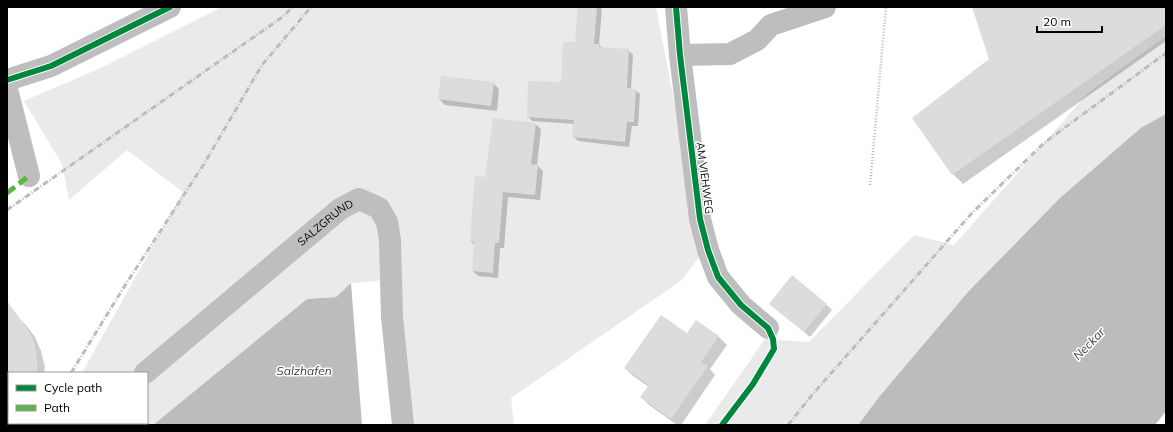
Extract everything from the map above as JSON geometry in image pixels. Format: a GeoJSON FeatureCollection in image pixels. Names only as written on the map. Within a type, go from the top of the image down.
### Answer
{"type":"FeatureCollection","features":[{"type":"Feature","properties":{"kind":"street"},"geometry":{"type":"LineString","coordinates":[[7,80],[51,66],[170,7]]}},
{"type":"Feature","properties":{"kind":"street","name":"AM VIEHWEG"},"geometry":{"type":"LineString","coordinates":[[676,7],[680,55],[700,219],[708,250],[718,277],[740,305],[768,328]]}},
{"type":"Feature","properties":{"kind":"street"},"geometry":{"type":"LineString","coordinates":[[680,55],[730,54],[757,40],[771,25],[825,7]]}},
{"type":"Feature","properties":{"kind":"street"},"geometry":{"type":"LineString","coordinates":[[7,89],[29,176]]}},
{"type":"Feature","properties":{"kind":"street","name":"SALZGRUND"},"geometry":{"type":"LineString","coordinates":[[146,372],[340,209],[359,199],[379,208],[387,222],[390,240],[392,317],[403,425]]}},
{"type":"Feature","properties":{"kind":"path"},"geometry":{"type":"LineString","coordinates":[[870,184],[886,7]]}},
{"type":"Feature","properties":{"kind":"shaded area"},"geometry":{"type":"Polygon","coordinates":[[[222,7],[656,7],[703,252],[682,280],[511,398],[514,425],[410,425],[385,280],[351,283],[336,297],[307,299],[153,425],[26,425],[148,424],[148,372],[83,372],[183,192],[127,150],[69,200],[62,164],[24,101],[103,67],[222,7]]]}},
{"type":"Feature","properties":{"kind":"shaded area"},"geometry":{"type":"Polygon","coordinates":[[[1166,36],[1166,114],[1142,127],[967,293],[879,397],[858,425],[705,425],[765,339],[809,342],[914,235],[954,245],[1088,93],[1166,36]]]}},
{"type":"Feature","properties":{"kind":"water","name":"Neckar"},"geometry":{"type":"Polygon","coordinates":[[[1166,114],[1166,411],[1155,425],[858,425],[879,397],[967,293],[1060,198],[1142,127],[1166,114]]]}},
{"type":"Feature","properties":{"kind":"water","name":"Salzhafen"},"geometry":{"type":"Polygon","coordinates":[[[351,283],[362,425],[153,425],[307,299],[336,297],[351,283]]]}},
{"type":"Feature","properties":{"kind":"building"},"geometry":{"type":"Polygon","coordinates":[[[578,7],[597,7],[594,44],[600,44],[599,47],[629,49],[627,88],[636,89],[634,122],[627,122],[625,142],[572,137],[574,120],[527,117],[528,81],[561,82],[563,42],[575,42],[578,7]]]}},
{"type":"Feature","properties":{"kind":"building"},"geometry":{"type":"Polygon","coordinates":[[[972,7],[1166,7],[1166,25],[952,175],[912,118],[989,59],[972,7]]]}},
{"type":"Feature","properties":{"kind":"building"},"geometry":{"type":"Polygon","coordinates":[[[441,76],[494,82],[491,106],[438,99],[441,76]]]}},
{"type":"Feature","properties":{"kind":"building"},"geometry":{"type":"Polygon","coordinates":[[[493,118],[536,123],[531,164],[538,165],[535,195],[503,192],[499,243],[495,243],[493,273],[472,271],[474,242],[470,241],[475,176],[485,177],[493,118]]]}},
{"type":"Feature","properties":{"kind":"building"},"geometry":{"type":"Polygon","coordinates":[[[792,275],[827,304],[804,332],[769,304],[792,275]]]}},
{"type":"Feature","properties":{"kind":"building"},"geometry":{"type":"Polygon","coordinates":[[[7,301],[27,328],[34,342],[37,358],[37,372],[7,373],[7,301]]]}},
{"type":"Feature","properties":{"kind":"building"},"geometry":{"type":"Polygon","coordinates":[[[661,315],[687,333],[696,320],[719,336],[701,362],[708,366],[671,419],[640,397],[649,385],[624,368],[661,315]]]}},
{"type":"Feature","properties":{"kind":"railway"},"geometry":{"type":"LineString","coordinates":[[7,210],[281,18],[293,7]]}},
{"type":"Feature","properties":{"kind":"railway"},"geometry":{"type":"LineString","coordinates":[[72,372],[124,287],[204,164],[262,65],[311,7]]}},
{"type":"Feature","properties":{"kind":"railway"},"geometry":{"type":"LineString","coordinates":[[788,425],[812,395],[972,213],[1044,143],[1166,53]]}},
{"type":"Feature","properties":{"kind":"marked path"},"geometry":{"type":"LineString","coordinates":[[7,193],[29,176]]}},
{"type":"Feature","properties":{"kind":"cycle path"},"geometry":{"type":"LineString","coordinates":[[7,80],[51,66],[170,7]]}},
{"type":"Feature","properties":{"kind":"cycle path"},"geometry":{"type":"LineString","coordinates":[[676,7],[680,55],[700,219],[708,250],[718,277],[741,305],[768,328],[773,339],[774,349],[753,384],[722,425]]}}]}
